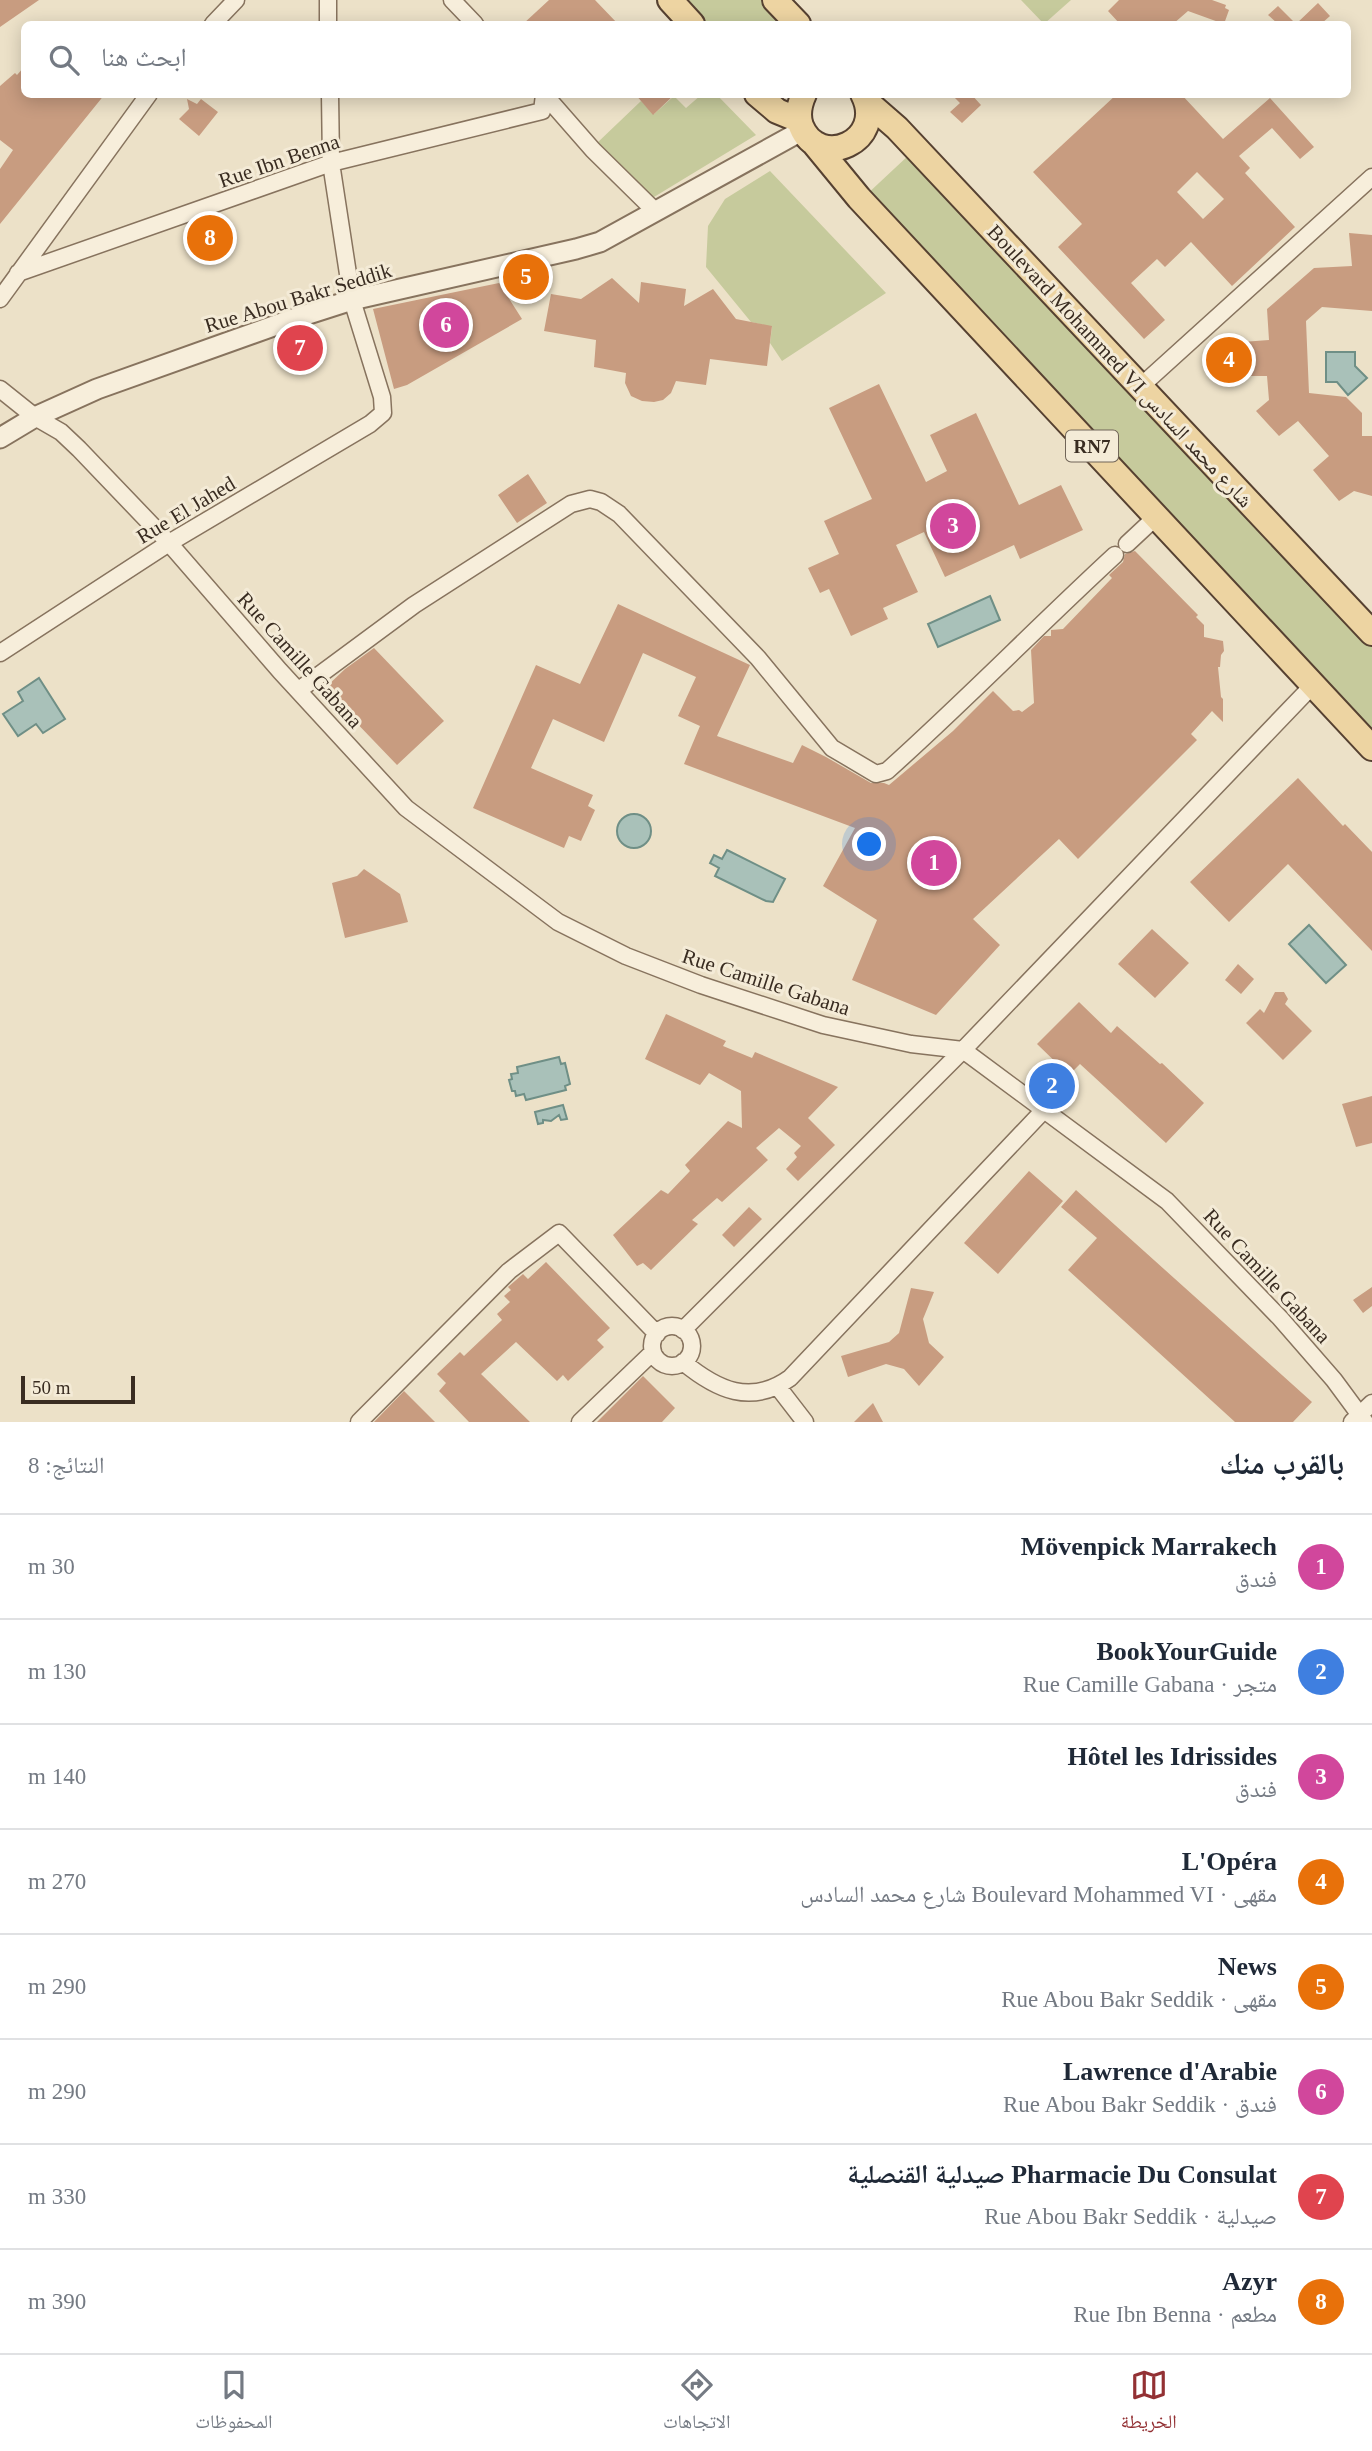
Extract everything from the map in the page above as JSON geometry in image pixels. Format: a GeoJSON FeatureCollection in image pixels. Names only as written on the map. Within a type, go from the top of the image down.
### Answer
{"type":"FeatureCollection","features":[{"type":"Feature","properties":{"kind":"main road"},"geometry":{"type":"LineString","coordinates":[[670,0],[689,21]]}},
{"type":"Feature","properties":{"kind":"main road"},"geometry":{"type":"LineString","coordinates":[[775,0],[795,21]]}},
{"type":"Feature","properties":{"kind":"main road","name":"RN7"},"geometry":{"type":"LineString","coordinates":[[762,98],[825,147],[837,148],[855,141],[863,131],[868,120],[864,98]]}},
{"type":"Feature","properties":{"kind":"main road"},"geometry":{"type":"LineString","coordinates":[[803,98],[799,109],[805,131]]}},
{"type":"Feature","properties":{"kind":"main road","name":"Boulevard Mohammed VI شارع محمد السادس"},"geometry":{"type":"LineString","coordinates":[[864,98],[897,128],[1140,387],[1368,620]]}},
{"type":"Feature","properties":{"kind":"main road","name":"RN7"},"geometry":{"type":"LineString","coordinates":[[805,131],[859,198],[1372,748]]}},
{"type":"Feature","properties":{"kind":"street"},"geometry":{"type":"LineString","coordinates":[[216,21],[236,0]]}},
{"type":"Feature","properties":{"kind":"street"},"geometry":{"type":"LineString","coordinates":[[328,0],[328,21]]}},
{"type":"Feature","properties":{"kind":"street"},"geometry":{"type":"LineString","coordinates":[[452,0],[472,21]]}},
{"type":"Feature","properties":{"kind":"street"},"geometry":{"type":"LineString","coordinates":[[0,299],[146,98]]}},
{"type":"Feature","properties":{"kind":"street"},"geometry":{"type":"LineString","coordinates":[[330,98],[331,163],[352,300]]}},
{"type":"Feature","properties":{"kind":"street","name":"Rue Ibn Benna"},"geometry":{"type":"LineString","coordinates":[[18,273],[331,163],[542,111],[544,98]]}},
{"type":"Feature","properties":{"kind":"street"},"geometry":{"type":"LineString","coordinates":[[547,98],[593,150],[655,212]]}},
{"type":"Feature","properties":{"kind":"street","name":"Rue Abou Bakr Seddik"},"geometry":{"type":"LineString","coordinates":[[0,438],[35,417],[97,388],[352,300],[589,246],[805,131]]}},
{"type":"Feature","properties":{"kind":"street"},"geometry":{"type":"LineString","coordinates":[[1140,387],[1372,177]]}},
{"type":"Feature","properties":{"kind":"street","name":"Rue El Jahed"},"geometry":{"type":"LineString","coordinates":[[0,653],[169,543],[370,424],[383,413],[382,397],[352,300]]}},
{"type":"Feature","properties":{"kind":"street","name":"Rue Camille Gabana"},"geometry":{"type":"LineString","coordinates":[[0,389],[35,417],[61,432],[79,449],[169,543],[406,808],[558,922],[626,956],[777,1012],[871,1036],[963,1050],[1167,1201],[1280,1318],[1363,1415]]}},
{"type":"Feature","properties":{"kind":"street"},"geometry":{"type":"LineString","coordinates":[[299,690],[414,605],[571,504],[590,499],[611,507],[643,537],[758,658],[832,748],[876,774],[887,771],[963,703],[1026,638],[1157,516]]}},
{"type":"Feature","properties":{"kind":"street"},"geometry":{"type":"LineString","coordinates":[[683,1330],[963,1050],[1314,685]]}},
{"type":"Feature","properties":{"kind":"street"},"geometry":{"type":"LineString","coordinates":[[683,1362],[708,1380],[730,1390],[753,1393],[778,1387],[790,1378],[1044,1110]]}},
{"type":"Feature","properties":{"kind":"street"},"geometry":{"type":"LineString","coordinates":[[359,1422],[509,1271],[559,1233],[657,1334]]}},
{"type":"Feature","properties":{"kind":"street"},"geometry":{"type":"LineString","coordinates":[[672,1326],[683,1330],[688,1334],[691,1352],[683,1362],[673,1366],[663,1364],[653,1352],[652,1343],[657,1334],[661,1329],[672,1326]]}},
{"type":"Feature","properties":{"kind":"street"},"geometry":{"type":"LineString","coordinates":[[580,1422],[653,1352]]}},
{"type":"Feature","properties":{"kind":"street"},"geometry":{"type":"LineString","coordinates":[[778,1387],[803,1421]]}},
{"type":"Feature","properties":{"kind":"green space"},"geometry":{"type":"Polygon","coordinates":[[[680,0],[765,0],[784,21],[699,21],[680,0]]]}},
{"type":"Feature","properties":{"kind":"green space"},"geometry":{"type":"Polygon","coordinates":[[[1021,0],[1071,0],[1047,21],[1041,21],[1021,0]]]}},
{"type":"Feature","properties":{"kind":"green space"},"geometry":{"type":"Polygon","coordinates":[[[672,98],[676,98],[686,108],[698,98],[720,98],[756,135],[654,197],[645,195],[596,144],[641,101],[654,114],[672,98]]]}},
{"type":"Feature","properties":{"kind":"green space"},"geometry":{"type":"Polygon","coordinates":[[[910,154],[1372,647],[1372,738],[864,197],[910,154]]]}},
{"type":"Feature","properties":{"kind":"green space"},"geometry":{"type":"Polygon","coordinates":[[[770,171],[886,293],[782,361],[770,343],[772,327],[751,322],[706,267],[708,226],[725,199],[770,171]]]}},
{"type":"Feature","properties":{"kind":"water"},"geometry":{"type":"Polygon","coordinates":[[[1326,352],[1355,352],[1355,366],[1367,378],[1348,395],[1337,382],[1326,382],[1326,352]]]}},
{"type":"Feature","properties":{"kind":"water"},"geometry":{"type":"Polygon","coordinates":[[[990,596],[1000,620],[938,647],[928,624],[990,596]]]}},
{"type":"Feature","properties":{"kind":"water"},"geometry":{"type":"Polygon","coordinates":[[[39,678],[65,719],[43,733],[36,724],[18,736],[3,714],[23,701],[18,692],[39,678]]]}},
{"type":"Feature","properties":{"kind":"water"},"geometry":{"type":"Polygon","coordinates":[[[634,814],[646,819],[651,831],[646,843],[634,848],[622,843],[617,831],[622,819],[634,814]]]}},
{"type":"Feature","properties":{"kind":"water"},"geometry":{"type":"Polygon","coordinates":[[[727,850],[785,879],[773,902],[715,876],[719,868],[710,863],[714,855],[722,859],[727,850]]]}},
{"type":"Feature","properties":{"kind":"water"},"geometry":{"type":"Polygon","coordinates":[[[1309,925],[1346,965],[1326,983],[1289,944],[1309,925]]]}},
{"type":"Feature","properties":{"kind":"water"},"geometry":{"type":"Polygon","coordinates":[[[559,1057],[561,1064],[565,1063],[570,1084],[565,1086],[566,1090],[526,1100],[524,1094],[516,1096],[509,1080],[512,1079],[511,1074],[518,1073],[517,1067],[559,1057]]]}},
{"type":"Feature","properties":{"kind":"water"},"geometry":{"type":"Polygon","coordinates":[[[563,1105],[567,1119],[561,1120],[559,1115],[551,1121],[543,1120],[543,1123],[538,1124],[535,1112],[563,1105]]]}},
{"type":"Feature","properties":{"kind":"building"},"geometry":{"type":"Polygon","coordinates":[[[0,0],[39,0],[0,27],[0,0]]]}},
{"type":"Feature","properties":{"kind":"building"},"geometry":{"type":"Polygon","coordinates":[[[549,0],[595,0],[615,21],[526,21],[549,0]]]}},
{"type":"Feature","properties":{"kind":"building"},"geometry":{"type":"Polygon","coordinates":[[[1119,0],[1212,0],[1226,5],[1225,8],[1229,10],[1225,21],[1216,21],[1188,11],[1176,21],[1117,21],[1108,11],[1119,0]]]}},
{"type":"Feature","properties":{"kind":"building"},"geometry":{"type":"Polygon","coordinates":[[[1318,3],[1330,16],[1324,21],[1299,21],[1318,3]]]}},
{"type":"Feature","properties":{"kind":"building"},"geometry":{"type":"Polygon","coordinates":[[[1278,6],[1293,21],[1275,21],[1268,15],[1278,6]]]}},
{"type":"Feature","properties":{"kind":"building"},"geometry":{"type":"Polygon","coordinates":[[[21,70],[21,98],[102,98],[0,224],[0,169],[13,150],[0,140],[0,86],[15,73],[17,75],[21,70]]]}},
{"type":"Feature","properties":{"kind":"building"},"geometry":{"type":"Polygon","coordinates":[[[638,98],[671,98],[653,115],[638,98]]]}},
{"type":"Feature","properties":{"kind":"building"},"geometry":{"type":"Polygon","coordinates":[[[955,98],[975,98],[981,105],[962,123],[950,112],[960,103],[955,98]]]}},
{"type":"Feature","properties":{"kind":"building"},"geometry":{"type":"Polygon","coordinates":[[[1113,98],[1185,98],[1223,139],[1270,98],[1314,147],[1300,159],[1272,128],[1239,156],[1250,168],[1245,173],[1295,227],[1232,286],[1191,242],[1165,267],[1157,259],[1131,283],[1165,320],[1144,339],[1058,247],[1082,224],[1033,172],[1113,98]],[[1197,172],[1177,192],[1203,219],[1224,199],[1197,172]]]}},
{"type":"Feature","properties":{"kind":"building"},"geometry":{"type":"Polygon","coordinates":[[[187,99],[197,104],[201,99],[218,112],[199,136],[179,119],[189,109],[187,99]]]}},
{"type":"Feature","properties":{"kind":"building"},"geometry":{"type":"Polygon","coordinates":[[[1349,233],[1372,235],[1372,311],[1322,307],[1306,321],[1309,393],[1346,397],[1362,413],[1362,436],[1372,436],[1372,496],[1354,491],[1339,501],[1313,470],[1329,456],[1298,421],[1279,436],[1256,411],[1269,400],[1267,376],[1227,376],[1229,343],[1269,340],[1267,309],[1314,268],[1352,266],[1349,233]]]}},
{"type":"Feature","properties":{"kind":"building"},"geometry":{"type":"Polygon","coordinates":[[[612,278],[639,303],[641,282],[686,289],[684,306],[713,289],[736,319],[772,326],[767,366],[710,359],[706,385],[676,381],[671,393],[663,400],[654,402],[631,396],[625,383],[626,373],[594,367],[596,340],[544,331],[551,294],[581,299],[612,278]]]}},
{"type":"Feature","properties":{"kind":"building"},"geometry":{"type":"Polygon","coordinates":[[[499,283],[522,319],[407,385],[394,389],[373,309],[499,283]]]}},
{"type":"Feature","properties":{"kind":"building"},"geometry":{"type":"Polygon","coordinates":[[[879,384],[926,482],[947,471],[930,435],[976,413],[1019,505],[1061,485],[1083,530],[1020,559],[1014,545],[945,577],[924,532],[896,545],[918,592],[883,608],[888,619],[851,636],[829,589],[820,593],[808,568],[839,554],[824,521],[872,499],[829,408],[879,384]]]}},
{"type":"Feature","properties":{"kind":"building"},"geometry":{"type":"Polygon","coordinates":[[[528,474],[547,503],[517,523],[498,495],[528,474]]]}},
{"type":"Feature","properties":{"kind":"building"},"geometry":{"type":"Polygon","coordinates":[[[1135,551],[1198,615],[1196,617],[1204,625],[1204,637],[1223,641],[1224,651],[1218,667],[1223,722],[1212,711],[1191,734],[1197,740],[1078,859],[1059,839],[973,919],[1000,945],[936,1015],[852,980],[877,920],[823,886],[855,828],[684,764],[700,726],[678,716],[696,677],[643,653],[604,742],[553,719],[531,768],[593,795],[588,806],[595,810],[581,841],[569,836],[564,848],[473,808],[536,665],[580,684],[618,604],[750,665],[717,736],[793,763],[802,745],[871,783],[889,785],[953,731],[993,691],[1013,711],[1022,712],[1034,703],[1031,650],[1044,636],[1051,636],[1051,630],[1063,629],[1112,578],[1109,575],[1123,562],[1125,554],[1135,551]]]}},
{"type":"Feature","properties":{"kind":"building"},"geometry":{"type":"Polygon","coordinates":[[[374,648],[444,721],[397,765],[324,689],[345,669],[374,648]]]}},
{"type":"Feature","properties":{"kind":"building"},"geometry":{"type":"Polygon","coordinates":[[[1298,778],[1343,826],[1345,824],[1372,852],[1372,951],[1288,864],[1229,922],[1190,882],[1298,778]]]}},
{"type":"Feature","properties":{"kind":"building"},"geometry":{"type":"Polygon","coordinates":[[[364,869],[400,894],[408,922],[345,938],[332,883],[357,876],[364,869]]]}},
{"type":"Feature","properties":{"kind":"building"},"geometry":{"type":"Polygon","coordinates":[[[1152,929],[1189,963],[1155,998],[1118,964],[1152,929]]]}},
{"type":"Feature","properties":{"kind":"building"},"geometry":{"type":"Polygon","coordinates":[[[1238,964],[1254,979],[1241,994],[1225,980],[1238,964]]]}},
{"type":"Feature","properties":{"kind":"building"},"geometry":{"type":"Polygon","coordinates":[[[1275,992],[1284,992],[1288,999],[1285,1004],[1312,1031],[1283,1060],[1246,1023],[1260,1009],[1264,1013],[1275,992]]]}},
{"type":"Feature","properties":{"kind":"building"},"geometry":{"type":"Polygon","coordinates":[[[1079,1002],[1111,1033],[1117,1026],[1162,1063],[1204,1103],[1166,1143],[1080,1064],[1069,1075],[1037,1044],[1079,1002]]]}},
{"type":"Feature","properties":{"kind":"building"},"geometry":{"type":"Polygon","coordinates":[[[666,1014],[726,1041],[723,1046],[752,1058],[755,1052],[838,1087],[808,1118],[835,1145],[798,1181],[786,1169],[797,1157],[794,1153],[801,1146],[779,1128],[756,1148],[768,1160],[722,1202],[717,1198],[692,1220],[698,1224],[651,1270],[643,1263],[637,1266],[613,1235],[661,1190],[668,1194],[690,1171],[685,1165],[728,1121],[742,1128],[741,1091],[709,1073],[700,1085],[645,1059],[666,1014]]]}},
{"type":"Feature","properties":{"kind":"building"},"geometry":{"type":"Polygon","coordinates":[[[1372,1096],[1372,1143],[1356,1147],[1342,1104],[1372,1096]]]}},
{"type":"Feature","properties":{"kind":"building"},"geometry":{"type":"Polygon","coordinates":[[[1029,1171],[1063,1201],[998,1274],[964,1243],[1029,1171]]]}},
{"type":"Feature","properties":{"kind":"building"},"geometry":{"type":"Polygon","coordinates":[[[1076,1190],[1312,1402],[1293,1422],[1235,1422],[1068,1270],[1097,1238],[1061,1207],[1076,1190]]]}},
{"type":"Feature","properties":{"kind":"building"},"geometry":{"type":"Polygon","coordinates":[[[749,1207],[762,1219],[734,1247],[722,1235],[749,1207]]]}},
{"type":"Feature","properties":{"kind":"building"},"geometry":{"type":"Polygon","coordinates":[[[546,1262],[610,1328],[597,1340],[604,1347],[568,1381],[563,1375],[557,1381],[516,1342],[481,1374],[530,1422],[469,1422],[439,1391],[446,1383],[437,1374],[460,1352],[464,1356],[502,1320],[497,1314],[510,1302],[504,1296],[511,1290],[508,1287],[523,1274],[528,1279],[546,1262]]]}},
{"type":"Feature","properties":{"kind":"building"},"geometry":{"type":"Polygon","coordinates":[[[1372,1287],[1372,1306],[1363,1313],[1353,1300],[1372,1287]]]}},
{"type":"Feature","properties":{"kind":"building"},"geometry":{"type":"Polygon","coordinates":[[[911,1288],[934,1292],[923,1319],[929,1343],[944,1357],[919,1386],[904,1369],[886,1364],[848,1377],[841,1356],[889,1342],[899,1333],[911,1288]]]}},
{"type":"Feature","properties":{"kind":"building"},"geometry":{"type":"Polygon","coordinates":[[[643,1376],[675,1408],[662,1422],[597,1422],[643,1376]]]}},
{"type":"Feature","properties":{"kind":"building"},"geometry":{"type":"Polygon","coordinates":[[[404,1391],[435,1422],[374,1422],[404,1391]]]}},
{"type":"Feature","properties":{"kind":"building"},"geometry":{"type":"Polygon","coordinates":[[[873,1403],[883,1422],[854,1422],[873,1403]]]}},
{"type":"Feature","properties":{"kind":"place","name":"Azyr"},"geometry":{"type":"Point","coordinates":[210,238]}},
{"type":"Feature","properties":{"kind":"place","name":"News"},"geometry":{"type":"Point","coordinates":[526,277]}},
{"type":"Feature","properties":{"kind":"place","name":"Lawrence d'Arabie"},"geometry":{"type":"Point","coordinates":[446,325]}},
{"type":"Feature","properties":{"kind":"place","name":"Pharmacie Du Consulat صيدلية القنصلية"},"geometry":{"type":"Point","coordinates":[300,348]}},
{"type":"Feature","properties":{"kind":"place","name":"L'Opéra"},"geometry":{"type":"Point","coordinates":[1229,360]}},
{"type":"Feature","properties":{"kind":"place","name":"Hôtel les Idrissides"},"geometry":{"type":"Point","coordinates":[953,526]}},
{"type":"Feature","properties":{"kind":"place","name":"Mövenpick Marrakech"},"geometry":{"type":"Point","coordinates":[934,863]}},
{"type":"Feature","properties":{"kind":"place","name":"BookYourGuide"},"geometry":{"type":"Point","coordinates":[1052,1086]}}]}
